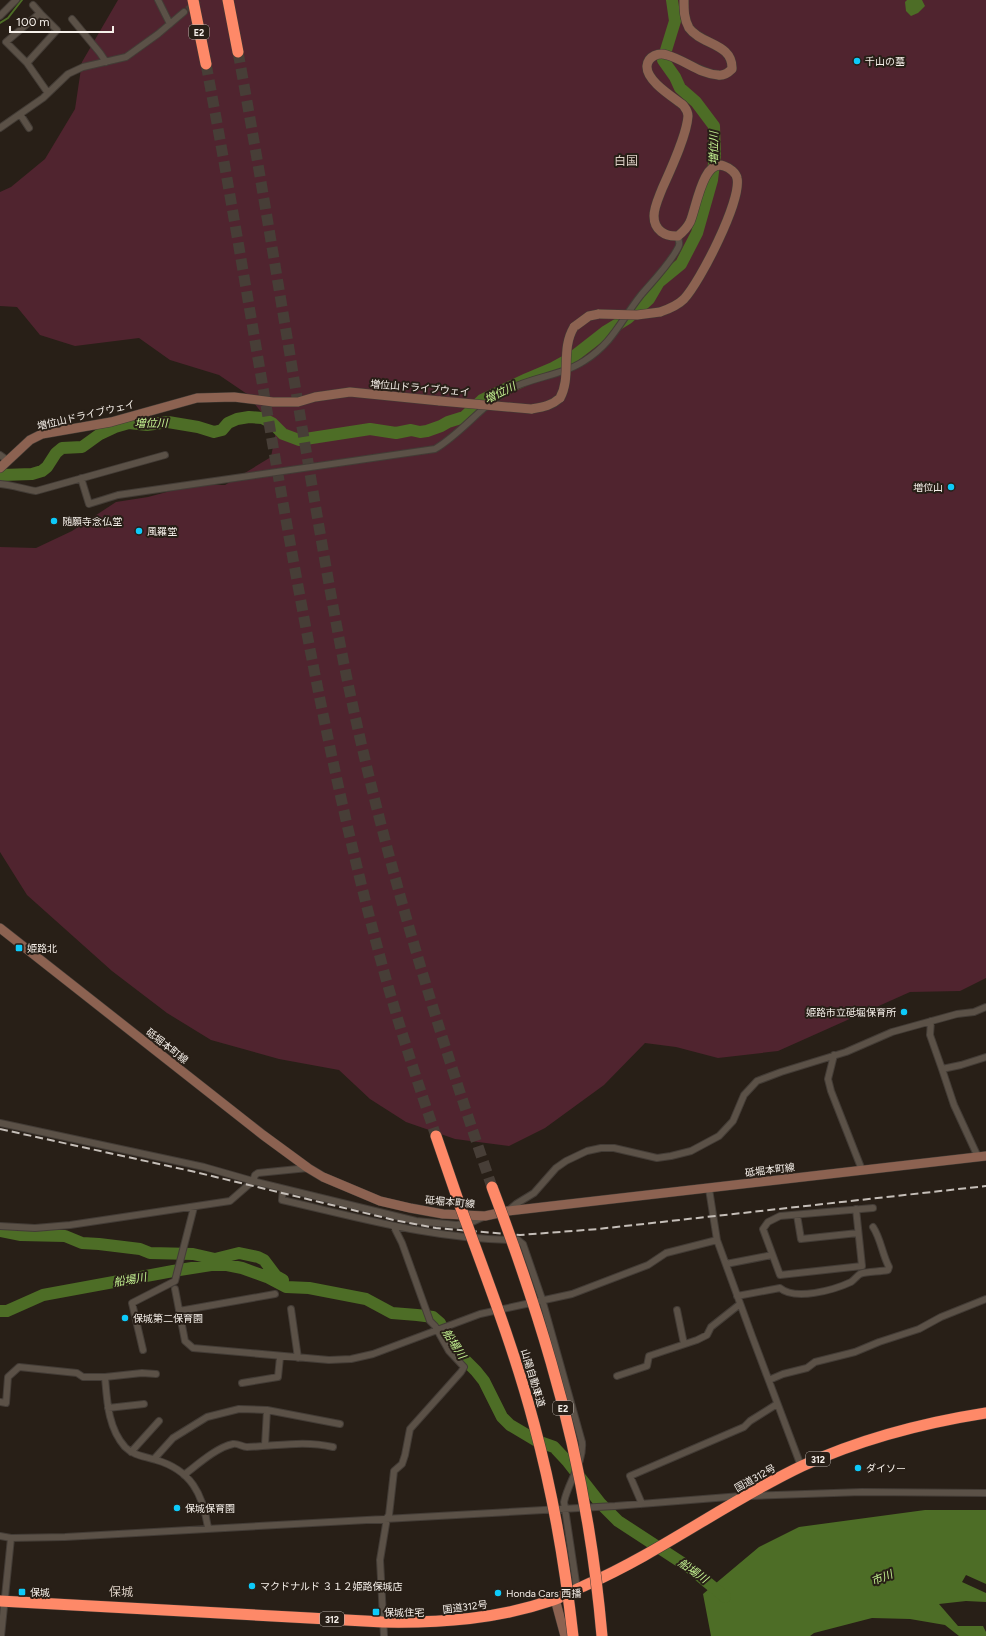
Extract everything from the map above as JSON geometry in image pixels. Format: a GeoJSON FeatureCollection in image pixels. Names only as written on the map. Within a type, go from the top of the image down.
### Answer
{"type":"FeatureCollection","features":[{"type":"Feature","properties":{"kind":"highway","name":"E2"},"geometry":{"type":"LineString","coordinates":[[193,0],[206,64]]}},
{"type":"Feature","properties":{"kind":"highway"},"geometry":{"type":"LineString","coordinates":[[228,0],[238,52]]}},
{"type":"Feature","properties":{"kind":"highway","name":"山陽自動車道"},"geometry":{"type":"LineString","coordinates":[[436,1136],[499,1313],[534,1424],[558,1524],[573,1636]]}},
{"type":"Feature","properties":{"kind":"highway","name":"山陽自動車道"},"geometry":{"type":"LineString","coordinates":[[492,1187],[534,1306],[552,1363],[580,1484],[590,1536],[602,1636]]}},
{"type":"Feature","properties":{"kind":"highway","name":"国道312号"},"geometry":{"type":"LineString","coordinates":[[2,1601],[425,1623],[474,1619],[512,1612],[555,1599],[607,1576],[746,1496],[801,1466],[834,1452],[881,1436],[939,1421],[986,1413]]}},
{"type":"Feature","properties":{"kind":"street"},"geometry":{"type":"LineString","coordinates":[[0,16],[16,0]]}},
{"type":"Feature","properties":{"kind":"street"},"geometry":{"type":"LineString","coordinates":[[158,0],[170,24]]}},
{"type":"Feature","properties":{"kind":"street"},"geometry":{"type":"LineString","coordinates":[[82,478],[89,504],[118,495],[435,449],[447,442],[479,412],[508,390],[522,384],[553,375],[584,362],[603,347],[618,330],[640,297],[666,267],[680,245],[678,236],[666,235],[659,231],[654,224],[654,214],[658,200],[682,142],[688,117],[687,110],[684,105],[652,81],[647,65],[651,57],[659,53],[667,54],[705,72],[719,76],[726,74],[732,69],[730,56],[723,50],[697,35],[690,28],[685,20],[684,0]]}},
{"type":"Feature","properties":{"kind":"street"},"geometry":{"type":"LineString","coordinates":[[27,63],[57,30],[33,5]]}},
{"type":"Feature","properties":{"kind":"street"},"geometry":{"type":"LineString","coordinates":[[0,128],[48,93],[68,74],[83,66],[126,57],[158,34],[184,12]]}},
{"type":"Feature","properties":{"kind":"street"},"geometry":{"type":"LineString","coordinates":[[40,13],[6,42],[27,63],[48,93]]}},
{"type":"Feature","properties":{"kind":"street"},"geometry":{"type":"LineString","coordinates":[[72,19],[106,62]]}},
{"type":"Feature","properties":{"kind":"street"},"geometry":{"type":"LineString","coordinates":[[20,114],[29,128]]}},
{"type":"Feature","properties":{"kind":"street","name":"増位山ドライブウェイ"},"geometry":{"type":"LineString","coordinates":[[0,468],[4,457],[42,434],[111,422],[196,398],[234,398],[273,402],[298,402],[315,397],[350,392],[531,409],[553,404],[560,398],[564,391],[569,336],[574,327],[583,319],[599,314],[637,315],[660,312],[675,307],[683,300],[695,285],[707,264],[731,209],[737,189],[737,177],[732,170],[724,165],[716,165],[708,171],[702,183],[689,224],[678,236]]}},
{"type":"Feature","properties":{"kind":"street"},"geometry":{"type":"LineString","coordinates":[[0,484],[13,485],[20,489],[36,491],[165,455]]}},
{"type":"Feature","properties":{"kind":"street","name":"砥堀本町線"},"geometry":{"type":"LineString","coordinates":[[0,928],[263,1135],[308,1168],[336,1183],[380,1201],[410,1208],[443,1214],[485,1216],[508,1211],[982,1156]]}},
{"type":"Feature","properties":{"kind":"street"},"geometry":{"type":"LineString","coordinates":[[508,1211],[516,1204],[534,1193],[556,1168],[586,1151],[601,1148],[614,1148],[657,1158],[692,1151],[719,1136],[733,1121],[744,1095],[757,1081],[834,1055],[892,1032],[957,1014],[974,1012],[986,1007]]}},
{"type":"Feature","properties":{"kind":"street"},"geometry":{"type":"LineString","coordinates":[[931,1021],[930,1035],[954,1105],[982,1156]]}},
{"type":"Feature","properties":{"kind":"street"},"geometry":{"type":"LineString","coordinates":[[834,1055],[828,1079],[831,1091],[862,1170]]}},
{"type":"Feature","properties":{"kind":"street"},"geometry":{"type":"LineString","coordinates":[[942,1069],[986,1057]]}},
{"type":"Feature","properties":{"kind":"street"},"geometry":{"type":"LineString","coordinates":[[0,1123],[204,1167],[283,1189],[416,1221],[446,1225],[466,1224],[485,1216]]}},
{"type":"Feature","properties":{"kind":"street"},"geometry":{"type":"LineString","coordinates":[[0,1226],[35,1228],[70,1225],[230,1201],[253,1181],[255,1175],[308,1168]]}},
{"type":"Feature","properties":{"kind":"street"},"geometry":{"type":"LineString","coordinates":[[709,1188],[718,1240],[740,1304],[801,1466]]}},
{"type":"Feature","properties":{"kind":"street"},"geometry":{"type":"LineString","coordinates":[[283,1189],[282,1200],[394,1226],[456,1237],[518,1240],[523,1244],[542,1299],[581,1437],[583,1449],[582,1456],[566,1493],[564,1508],[577,1589]]}},
{"type":"Feature","properties":{"kind":"street"},"geometry":{"type":"LineString","coordinates":[[143,1350],[132,1303],[175,1281],[194,1207]]}},
{"type":"Feature","properties":{"kind":"street"},"geometry":{"type":"LineString","coordinates":[[856,1209],[862,1266],[780,1275],[763,1229],[768,1222],[780,1216],[797,1215],[856,1209],[873,1208]]}},
{"type":"Feature","properties":{"kind":"street"},"geometry":{"type":"LineString","coordinates":[[797,1215],[801,1239],[858,1233]]}},
{"type":"Feature","properties":{"kind":"street"},"geometry":{"type":"LineString","coordinates":[[384,1636],[380,1560],[387,1518],[389,1515],[394,1471],[402,1464],[410,1429],[464,1367],[449,1351],[435,1326],[430,1321],[402,1243],[394,1226]]}},
{"type":"Feature","properties":{"kind":"street"},"geometry":{"type":"LineString","coordinates":[[738,1296],[780,1288],[786,1293],[806,1294],[829,1290],[852,1282],[860,1274],[888,1270],[889,1267],[883,1255],[879,1236],[873,1227]]}},
{"type":"Feature","properties":{"kind":"street"},"geometry":{"type":"LineString","coordinates":[[176,1289],[185,1340],[193,1348],[280,1357],[329,1360],[351,1359],[373,1354],[480,1314],[542,1299],[572,1294],[648,1265],[666,1254],[718,1240]]}},
{"type":"Feature","properties":{"kind":"street"},"geometry":{"type":"LineString","coordinates":[[726,1264],[772,1255]]}},
{"type":"Feature","properties":{"kind":"street"},"geometry":{"type":"LineString","coordinates":[[179,1311],[275,1294]]}},
{"type":"Feature","properties":{"kind":"street"},"geometry":{"type":"LineString","coordinates":[[769,1380],[783,1374],[807,1368],[815,1362],[855,1352],[919,1328],[941,1317],[986,1299]]}},
{"type":"Feature","properties":{"kind":"street"},"geometry":{"type":"LineString","coordinates":[[617,1376],[647,1366],[649,1356],[697,1340],[707,1335],[711,1327],[740,1304]]}},
{"type":"Feature","properties":{"kind":"street"},"geometry":{"type":"LineString","coordinates":[[291,1309],[298,1358]]}},
{"type":"Feature","properties":{"kind":"street"},"geometry":{"type":"LineString","coordinates":[[677,1310],[684,1344]]}},
{"type":"Feature","properties":{"kind":"street"},"geometry":{"type":"LineString","coordinates":[[242,1383],[278,1377],[280,1357]]}},
{"type":"Feature","properties":{"kind":"street"},"geometry":{"type":"LineString","coordinates":[[0,1402],[6,1403],[8,1376],[19,1368],[77,1373],[83,1377],[104,1377],[142,1373],[156,1374]]}},
{"type":"Feature","properties":{"kind":"street"},"geometry":{"type":"LineString","coordinates":[[104,1377],[108,1408],[116,1433],[131,1452],[154,1459],[184,1475],[195,1487],[201,1497],[206,1513],[208,1528]]}},
{"type":"Feature","properties":{"kind":"street"},"geometry":{"type":"LineString","coordinates":[[108,1408],[144,1404]]}},
{"type":"Feature","properties":{"kind":"street"},"geometry":{"type":"LineString","coordinates":[[642,1504],[630,1476],[744,1427],[750,1421],[777,1404]]}},
{"type":"Feature","properties":{"kind":"street"},"geometry":{"type":"LineString","coordinates":[[154,1459],[173,1438],[212,1415],[239,1409],[267,1410],[340,1424]]}},
{"type":"Feature","properties":{"kind":"street"},"geometry":{"type":"LineString","coordinates":[[265,1445],[267,1410]]}},
{"type":"Feature","properties":{"kind":"street"},"geometry":{"type":"LineString","coordinates":[[131,1452],[159,1421]]}},
{"type":"Feature","properties":{"kind":"street"},"geometry":{"type":"LineString","coordinates":[[184,1475],[217,1450],[230,1445],[236,1444],[245,1447],[310,1443],[333,1447]]}},
{"type":"Feature","properties":{"kind":"street"},"geometry":{"type":"LineString","coordinates":[[0,1536],[11,1538],[66,1537],[614,1506],[746,1496],[862,1492],[986,1493]]}},
{"type":"Feature","properties":{"kind":"street"},"geometry":{"type":"LineString","coordinates":[[2,1636],[2,1601],[11,1538]]}},
{"type":"Feature","properties":{"kind":"street"},"geometry":{"type":"LineString","coordinates":[[555,1599],[565,1636]]}},
{"type":"Feature","properties":{"kind":"shaded area"},"geometry":{"type":"Polygon","coordinates":[[[118,0],[986,0],[986,978],[960,991],[910,992],[778,1051],[718,1058],[676,1047],[645,1043],[604,1085],[545,1128],[509,1146],[455,1139],[406,1122],[370,1099],[339,1070],[279,1059],[211,1040],[167,1013],[112,971],[27,895],[0,852],[0,547],[36,548],[72,531],[116,502],[148,497],[193,485],[225,485],[271,457],[276,431],[247,394],[219,375],[170,360],[139,338],[75,346],[40,335],[17,307],[0,306],[0,192],[11,187],[45,159],[75,109],[82,62],[118,0]]]}},
{"type":"Feature","properties":{"kind":"water"},"geometry":{"type":"Polygon","coordinates":[[[907,0],[922,0],[925,6],[918,13],[911,16],[906,11],[905,2],[907,0]]]}},
{"type":"Feature","properties":{"kind":"water","name":"市川"},"geometry":{"type":"Polygon","coordinates":[[[925,1510],[986,1510],[986,1584],[966,1575],[962,1582],[986,1593],[986,1602],[966,1601],[939,1604],[958,1626],[983,1626],[986,1636],[959,1636],[945,1625],[910,1619],[872,1618],[814,1633],[810,1636],[711,1636],[703,1594],[759,1547],[799,1527],[925,1510]]]}},
{"type":"Feature","properties":{"kind":"waterway"},"geometry":{"type":"LineString","coordinates":[[0,23],[8,18],[22,0]]}},
{"type":"Feature","properties":{"kind":"waterway","name":"増位川"},"geometry":{"type":"LineString","coordinates":[[0,477],[2,475],[32,474],[42,471],[47,467],[56,453],[62,448],[82,447],[100,434],[115,427],[129,423],[147,425],[168,422],[198,427],[214,432],[222,430],[228,423],[237,419],[249,417],[262,418],[272,423],[283,434],[299,440],[370,429],[396,433],[411,430],[420,432],[427,431],[464,417],[482,400],[553,368],[573,357],[605,332],[628,318],[649,299],[659,282],[681,264],[697,233],[712,180],[715,155],[714,126],[696,102],[680,88],[675,77],[663,60],[675,21],[672,0]]}},
{"type":"Feature","properties":{"kind":"waterway"},"geometry":{"type":"LineString","coordinates":[[0,1231],[21,1235],[65,1236],[82,1243],[140,1249],[150,1253],[193,1254],[215,1259],[239,1253],[258,1257],[264,1260],[276,1276],[283,1280]]}},
{"type":"Feature","properties":{"kind":"waterway","name":"船場川"},"geometry":{"type":"LineString","coordinates":[[0,1311],[7,1311],[43,1295],[173,1271],[211,1265],[227,1265],[242,1268],[267,1277],[286,1287],[309,1288],[366,1299],[392,1313],[433,1317],[440,1323],[445,1335],[457,1352],[484,1381],[502,1417],[510,1425],[537,1441],[554,1447],[568,1462],[600,1503],[618,1521],[690,1568],[725,1597]]}},
{"type":"Feature","properties":{"kind":"waterway","name":"船場川"},"geometry":{"type":"LineString","coordinates":[[0,1316],[7,1311]]}},
{"type":"Feature","properties":{"kind":"tunnel"},"geometry":{"type":"LineString","coordinates":[[180,15],[199,0]]}},
{"type":"Feature","properties":{"kind":"tunnel"},"geometry":{"type":"LineString","coordinates":[[238,52],[328,579],[359,735],[392,865],[429,995],[492,1187]]}},
{"type":"Feature","properties":{"kind":"tunnel"},"geometry":{"type":"LineString","coordinates":[[206,64],[287,523],[331,752],[357,866],[386,979],[436,1136]]}},
{"type":"Feature","properties":{"kind":"railway"},"geometry":{"type":"LineString","coordinates":[[0,1129],[191,1171],[394,1220],[436,1228],[520,1235],[598,1229],[986,1186]]}},
{"type":"Feature","properties":{"kind":"place","name":"千山の墓"},"geometry":{"type":"Point","coordinates":[857,61]}},
{"type":"Feature","properties":{"kind":"place","name":"増位山"},"geometry":{"type":"Point","coordinates":[951,487]}},
{"type":"Feature","properties":{"kind":"place","name":"随願寺念仏堂"},"geometry":{"type":"Point","coordinates":[54,521]}},
{"type":"Feature","properties":{"kind":"place","name":"風羅堂"},"geometry":{"type":"Point","coordinates":[139,531]}},
{"type":"Feature","properties":{"kind":"place","name":"姫路北"},"geometry":{"type":"Point","coordinates":[19,948]}},
{"type":"Feature","properties":{"kind":"place","name":"姫路市立砥堀保育所"},"geometry":{"type":"Point","coordinates":[904,1012]}},
{"type":"Feature","properties":{"kind":"place","name":"保城第二保育園"},"geometry":{"type":"Point","coordinates":[125,1318]}},
{"type":"Feature","properties":{"kind":"place","name":"ダイソー"},"geometry":{"type":"Point","coordinates":[858,1468]}},
{"type":"Feature","properties":{"kind":"place","name":"保城保育園"},"geometry":{"type":"Point","coordinates":[177,1508]}},
{"type":"Feature","properties":{"kind":"place","name":"マクドナルド ３１２姫路保城店"},"geometry":{"type":"Point","coordinates":[252,1586]}},
{"type":"Feature","properties":{"kind":"place","name":"保城"},"geometry":{"type":"Point","coordinates":[22,1592]}},
{"type":"Feature","properties":{"kind":"place","name":"Honda Cars 西播"},"geometry":{"type":"Point","coordinates":[498,1593]}},
{"type":"Feature","properties":{"kind":"place","name":"保城住宅"},"geometry":{"type":"Point","coordinates":[376,1612]}},
{"type":"Feature","properties":{"kind":"district","name":"白国"},"geometry":{"type":"Point","coordinates":[626,161]}},
{"type":"Feature","properties":{"kind":"district","name":"保城"},"geometry":{"type":"Point","coordinates":[121,1592]}}]}
